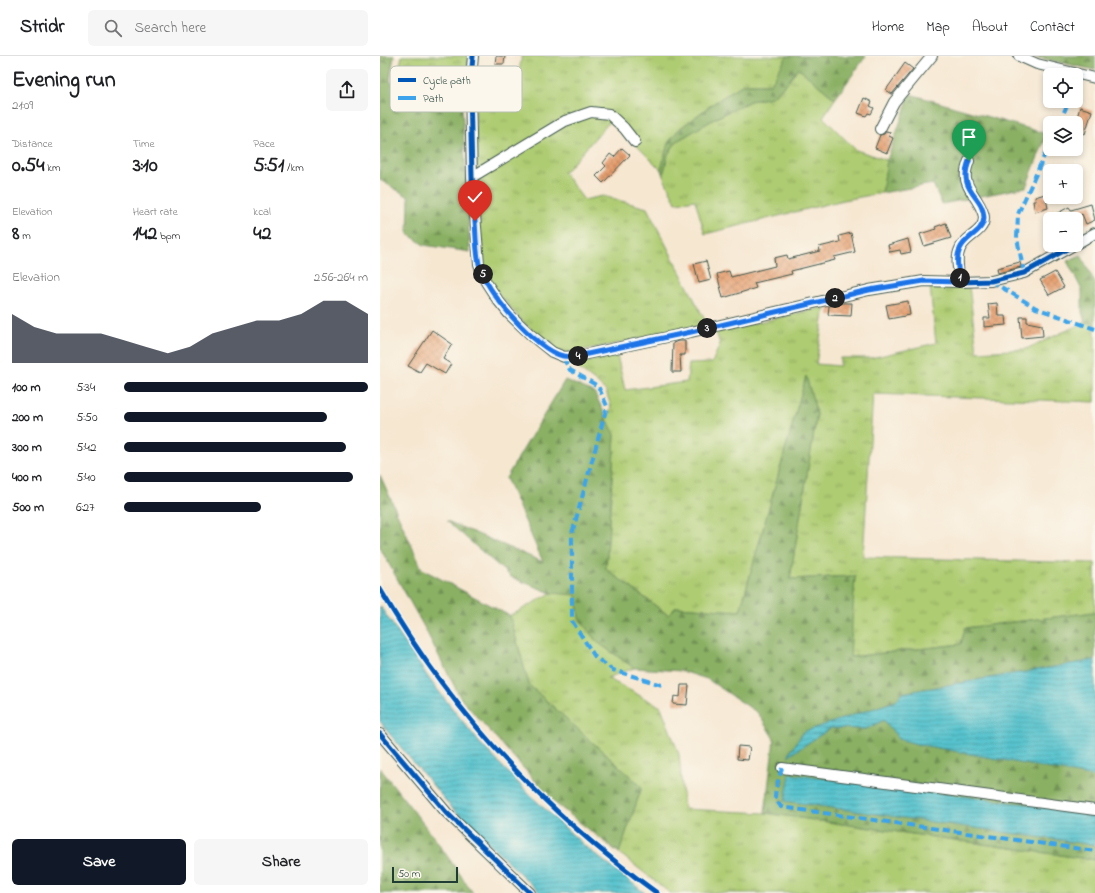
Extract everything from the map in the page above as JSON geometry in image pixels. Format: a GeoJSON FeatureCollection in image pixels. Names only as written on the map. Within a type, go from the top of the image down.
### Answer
{"type":"FeatureCollection","features":[{"type":"Feature","properties":{"kind":"street"},"geometry":{"type":"LineString","coordinates":[[472,66],[473,56]]}},
{"type":"Feature","properties":{"kind":"street"},"geometry":{"type":"LineString","coordinates":[[880,129],[894,102],[932,56]]}},
{"type":"Feature","properties":{"kind":"street"},"geometry":{"type":"LineString","coordinates":[[1019,56],[1037,64],[1095,78]]}},
{"type":"Feature","properties":{"kind":"street"},"geometry":{"type":"LineString","coordinates":[[471,112],[472,177],[479,264],[486,282],[509,314],[552,352],[564,357],[578,356],[691,332],[869,290],[924,281],[992,281],[1024,273],[1061,252]]}},
{"type":"Feature","properties":{"kind":"street"},"geometry":{"type":"LineString","coordinates":[[472,177],[565,121],[591,112],[608,114],[624,128],[635,142]]}},
{"type":"Feature","properties":{"kind":"street"},"geometry":{"type":"LineString","coordinates":[[960,282],[957,261],[960,249],[966,239],[982,226],[984,218],[979,204],[966,184],[969,161]]}},
{"type":"Feature","properties":{"kind":"street"},"geometry":{"type":"LineString","coordinates":[[1083,240],[1095,233]]}},
{"type":"Feature","properties":{"kind":"street"},"geometry":{"type":"LineString","coordinates":[[380,734],[446,812],[530,893]]}},
{"type":"Feature","properties":{"kind":"street"},"geometry":{"type":"LineString","coordinates":[[782,768],[1095,810]]}},
{"type":"Feature","properties":{"kind":"green space"},"geometry":{"type":"Polygon","coordinates":[[[380,56],[394,56],[392,66],[390,66],[390,112],[462,112],[470,252],[424,245],[408,234],[409,197],[380,180],[380,56]]]}},
{"type":"Feature","properties":{"kind":"green space"},"geometry":{"type":"Polygon","coordinates":[[[402,56],[469,56],[468,66],[400,66],[402,56]]]}},
{"type":"Feature","properties":{"kind":"green space"},"geometry":{"type":"Polygon","coordinates":[[[522,56],[789,56],[771,84],[743,84],[679,129],[668,143],[661,170],[610,121],[564,173],[584,200],[603,196],[647,208],[708,326],[567,353],[558,351],[524,323],[491,285],[480,258],[475,112],[522,112],[522,66],[520,66],[522,56]]]}},
{"type":"Feature","properties":{"kind":"green space"},"geometry":{"type":"Polygon","coordinates":[[[787,56],[866,56],[835,99],[798,68],[788,82],[772,97],[750,101],[716,118],[677,141],[668,154],[663,176],[661,170],[668,143],[679,129],[743,84],[771,84],[787,56]]]}},
{"type":"Feature","properties":{"kind":"green space"},"geometry":{"type":"Polygon","coordinates":[[[1035,56],[1095,56],[1095,70],[1036,57],[1035,56]]]}},
{"type":"Feature","properties":{"kind":"green space"},"geometry":{"type":"Polygon","coordinates":[[[798,68],[835,99],[823,117],[856,150],[887,160],[882,193],[844,200],[705,234],[695,200],[676,203],[663,176],[668,154],[677,141],[716,118],[750,101],[772,97],[788,82],[798,68]]]}},
{"type":"Feature","properties":{"kind":"green space"},"geometry":{"type":"Polygon","coordinates":[[[910,94],[1043,133],[1043,144],[1026,187],[942,204],[933,184],[882,193],[887,160],[910,94]]]}},
{"type":"Feature","properties":{"kind":"green space"},"geometry":{"type":"Polygon","coordinates":[[[1081,255],[1095,283],[1095,324],[1085,322],[1082,312],[1082,290],[1067,261],[1081,255]]]}},
{"type":"Feature","properties":{"kind":"green space"},"geometry":{"type":"Polygon","coordinates":[[[969,286],[977,352],[1026,349],[1085,322],[1095,324],[1095,402],[873,394],[863,557],[1095,563],[1095,612],[965,628],[961,644],[849,657],[855,576],[790,579],[817,414],[806,377],[740,611],[676,607],[668,615],[606,569],[615,435],[607,419],[611,406],[606,391],[573,365],[617,355],[625,390],[687,382],[689,364],[712,363],[720,344],[716,332],[825,307],[816,364],[840,366],[840,358],[871,358],[936,343],[930,287],[969,286]]]}},
{"type":"Feature","properties":{"kind":"green space"},"geometry":{"type":"Polygon","coordinates":[[[806,376],[817,414],[790,579],[855,576],[850,657],[961,644],[965,628],[1095,612],[1095,660],[902,693],[896,701],[803,732],[789,755],[831,728],[866,729],[884,720],[899,739],[917,744],[1095,777],[1095,813],[785,801],[1095,845],[1095,860],[765,813],[774,739],[758,713],[707,679],[682,671],[634,668],[596,641],[579,618],[576,595],[551,593],[511,577],[447,521],[543,562],[506,478],[565,380],[594,392],[615,435],[606,569],[668,615],[676,607],[740,611],[806,376]]]}},
{"type":"Feature","properties":{"kind":"green space"},"geometry":{"type":"Polygon","coordinates":[[[380,475],[422,569],[510,616],[529,685],[642,787],[619,853],[555,803],[461,699],[423,625],[380,548],[380,475]]]}},
{"type":"Feature","properties":{"kind":"green space"},"geometry":{"type":"Polygon","coordinates":[[[551,593],[576,594],[579,618],[596,641],[634,668],[607,678],[661,707],[679,754],[684,809],[765,813],[1095,860],[1095,893],[670,893],[619,853],[642,787],[529,685],[510,616],[551,593]]]}},
{"type":"Feature","properties":{"kind":"green space"},"geometry":{"type":"Polygon","coordinates":[[[380,768],[436,840],[473,893],[380,893],[380,768]]]}},
{"type":"Feature","properties":{"kind":"water"},"geometry":{"type":"Polygon","coordinates":[[[380,606],[430,680],[479,742],[530,795],[587,848],[645,893],[540,893],[451,807],[380,721],[380,606]]]}},
{"type":"Feature","properties":{"kind":"water"},"geometry":{"type":"Polygon","coordinates":[[[1095,660],[1095,777],[917,744],[899,739],[884,720],[866,729],[831,728],[788,756],[803,732],[896,701],[902,693],[1095,660]]]}},
{"type":"Feature","properties":{"kind":"water"},"geometry":{"type":"Polygon","coordinates":[[[790,774],[1095,813],[1095,845],[785,801],[790,774]]]}},
{"type":"Feature","properties":{"kind":"building"},"geometry":{"type":"Polygon","coordinates":[[[496,56],[505,56],[504,64],[495,64],[496,56]]]}},
{"type":"Feature","properties":{"kind":"building"},"geometry":{"type":"Polygon","coordinates":[[[905,63],[913,69],[892,94],[886,90],[905,63]]]}},
{"type":"Feature","properties":{"kind":"building"},"geometry":{"type":"Polygon","coordinates":[[[864,98],[872,102],[870,106],[874,108],[871,114],[868,113],[866,116],[858,113],[864,98]]]}},
{"type":"Feature","properties":{"kind":"building"},"geometry":{"type":"Polygon","coordinates":[[[1080,108],[1092,111],[1085,134],[1083,134],[1083,116],[1077,116],[1080,108]]]}},
{"type":"Feature","properties":{"kind":"building"},"geometry":{"type":"Polygon","coordinates":[[[886,131],[890,132],[889,136],[893,138],[887,153],[875,148],[880,135],[884,134],[886,131]]]}},
{"type":"Feature","properties":{"kind":"building"},"geometry":{"type":"Polygon","coordinates":[[[622,148],[630,155],[603,183],[596,176],[606,166],[603,163],[610,154],[614,157],[622,148]]]}},
{"type":"Feature","properties":{"kind":"building"},"geometry":{"type":"Polygon","coordinates":[[[1043,195],[1043,204],[1047,204],[1048,208],[1035,212],[1033,201],[1036,201],[1035,197],[1043,195]]]}},
{"type":"Feature","properties":{"kind":"building"},"geometry":{"type":"Polygon","coordinates":[[[1091,204],[1095,220],[1086,224],[1083,212],[1060,212],[1069,207],[1071,210],[1091,204]]]}},
{"type":"Feature","properties":{"kind":"building"},"geometry":{"type":"Polygon","coordinates":[[[946,223],[951,238],[924,246],[920,234],[936,229],[935,227],[946,223]]]}},
{"type":"Feature","properties":{"kind":"building"},"geometry":{"type":"Polygon","coordinates":[[[851,233],[855,252],[834,257],[835,260],[791,271],[792,274],[754,283],[756,288],[723,298],[717,274],[729,271],[731,277],[775,266],[774,258],[787,255],[788,259],[820,251],[819,247],[840,242],[839,236],[851,233]]]}},
{"type":"Feature","properties":{"kind":"building"},"geometry":{"type":"Polygon","coordinates":[[[908,239],[911,252],[901,254],[900,250],[890,252],[888,245],[908,239]]]}},
{"type":"Feature","properties":{"kind":"building"},"geometry":{"type":"Polygon","coordinates":[[[706,261],[711,280],[699,283],[694,264],[706,261]]]}},
{"type":"Feature","properties":{"kind":"building"},"geometry":{"type":"Polygon","coordinates":[[[1020,262],[1021,267],[998,273],[997,268],[1020,262]]]}},
{"type":"Feature","properties":{"kind":"building"},"geometry":{"type":"Polygon","coordinates":[[[1055,272],[1064,287],[1049,295],[1040,280],[1055,272]]]}},
{"type":"Feature","properties":{"kind":"building"},"geometry":{"type":"Polygon","coordinates":[[[908,301],[910,315],[889,319],[886,305],[908,301]]]}},
{"type":"Feature","properties":{"kind":"building"},"geometry":{"type":"Polygon","coordinates":[[[852,303],[851,316],[828,315],[829,306],[852,303]]]}},
{"type":"Feature","properties":{"kind":"building"},"geometry":{"type":"Polygon","coordinates":[[[997,303],[998,316],[1005,316],[1006,325],[984,327],[984,318],[990,318],[988,304],[997,303]]]}},
{"type":"Feature","properties":{"kind":"building"},"geometry":{"type":"Polygon","coordinates":[[[1020,317],[1027,317],[1027,322],[1042,325],[1043,336],[1022,338],[1020,317]]]}},
{"type":"Feature","properties":{"kind":"building"},"geometry":{"type":"Polygon","coordinates":[[[432,330],[452,344],[443,359],[451,364],[445,374],[426,363],[420,372],[408,366],[432,330]]]}},
{"type":"Feature","properties":{"kind":"building"},"geometry":{"type":"Polygon","coordinates":[[[685,341],[685,355],[680,355],[681,372],[672,372],[673,343],[685,341]]]}},
{"type":"Feature","properties":{"kind":"building"},"geometry":{"type":"Polygon","coordinates":[[[681,685],[689,685],[687,705],[673,704],[674,696],[680,697],[681,685]]]}},
{"type":"Feature","properties":{"kind":"building"},"geometry":{"type":"Polygon","coordinates":[[[738,746],[750,747],[748,760],[737,759],[738,746]]]}},
{"type":"Feature","properties":{"kind":"marked path"},"geometry":{"type":"LineString","coordinates":[[1062,116],[1066,108]]}},
{"type":"Feature","properties":{"kind":"marked path"},"geometry":{"type":"LineString","coordinates":[[1024,273],[1017,238],[1018,214],[1044,156]]}},
{"type":"Feature","properties":{"kind":"marked path"},"geometry":{"type":"LineString","coordinates":[[991,281],[1036,308],[1095,329]]}},
{"type":"Feature","properties":{"kind":"marked path"},"geometry":{"type":"LineString","coordinates":[[564,357],[570,370],[598,386],[607,406],[572,534],[572,621],[595,657],[613,670],[665,686]]}},
{"type":"Feature","properties":{"kind":"marked path"},"geometry":{"type":"LineString","coordinates":[[782,768],[775,797],[781,807],[1095,851]]}},
{"type":"Feature","properties":{"kind":"cycle path"},"geometry":{"type":"LineString","coordinates":[[472,66],[473,56]]}},
{"type":"Feature","properties":{"kind":"cycle path"},"geometry":{"type":"LineString","coordinates":[[471,112],[472,177],[479,264],[486,282],[509,314],[552,352],[564,357],[578,356],[691,332],[869,290],[924,281],[991,281],[1024,273],[1062,252]]}},
{"type":"Feature","properties":{"kind":"cycle path"},"geometry":{"type":"LineString","coordinates":[[380,589],[407,633],[437,676],[502,756],[538,793],[576,828],[616,862],[657,893]]}},
{"type":"Feature","properties":{"kind":"cycle path"},"geometry":{"type":"LineString","coordinates":[[380,734],[446,812],[530,893]]}},
{"type":"Feature","properties":{"kind":"route"},"geometry":{"type":"LineString","coordinates":[[475,221],[479,264],[486,282],[497,299],[509,314],[552,352],[564,357],[578,356],[691,332],[869,290],[924,281],[960,282],[957,261],[960,249],[966,239],[982,226],[984,218],[979,204],[966,184],[967,166],[969,161]]}}]}
